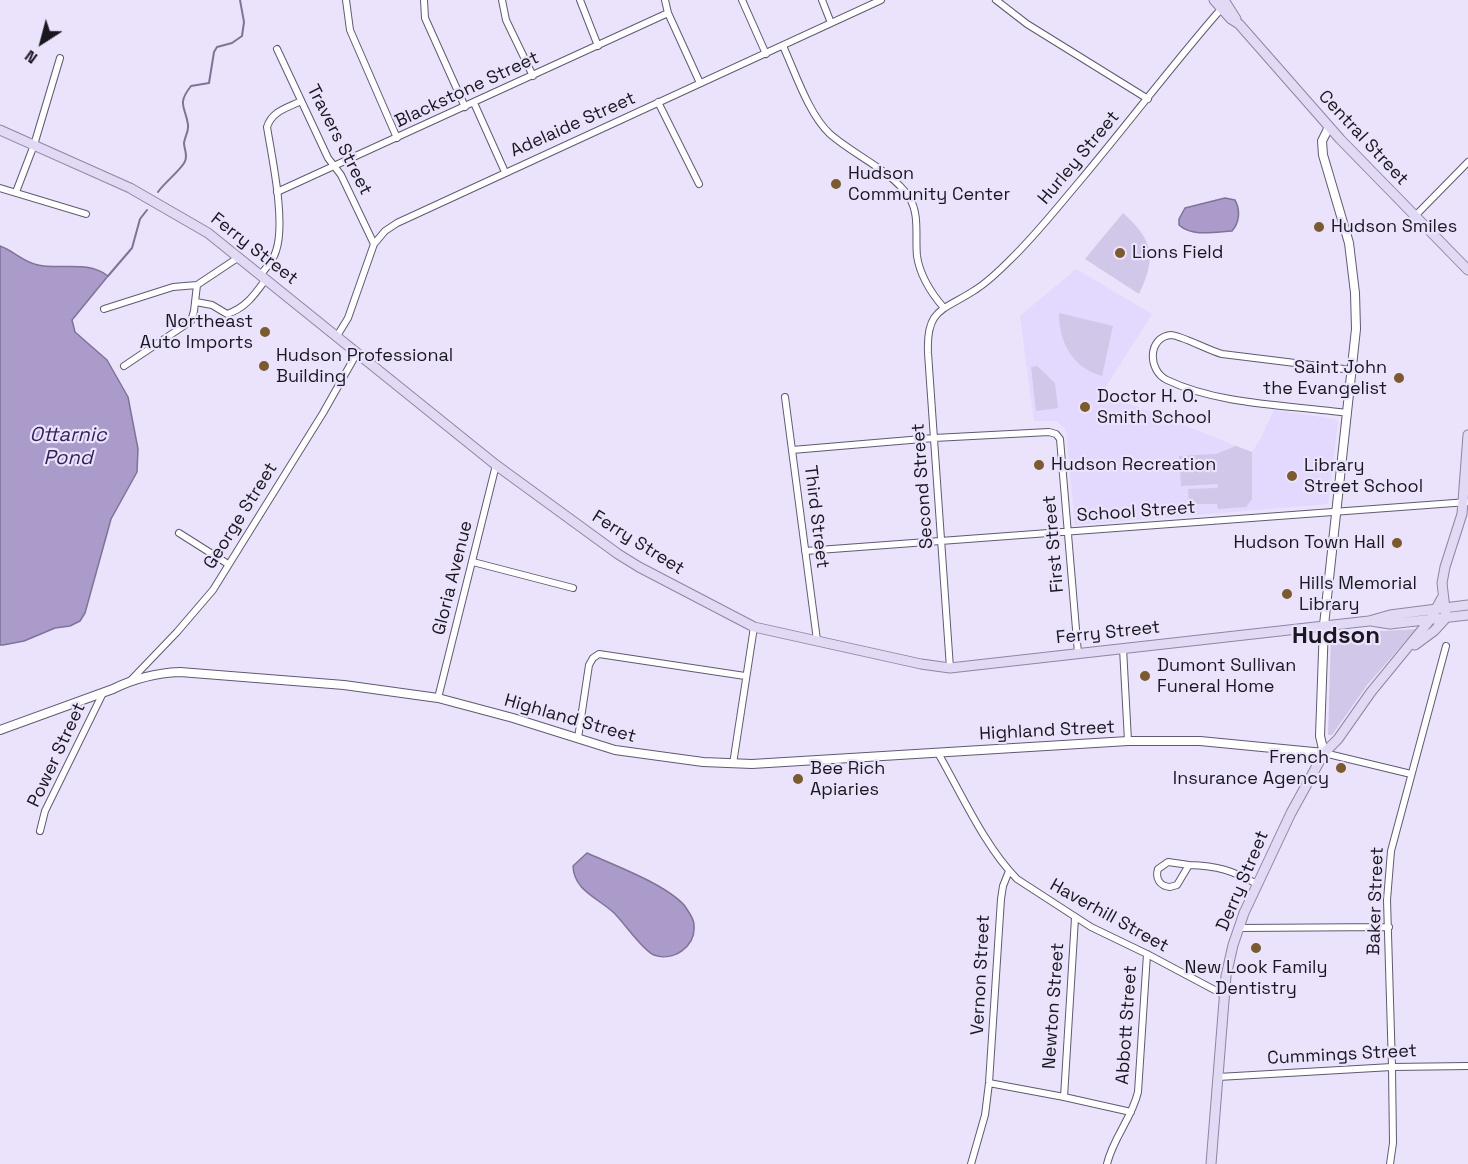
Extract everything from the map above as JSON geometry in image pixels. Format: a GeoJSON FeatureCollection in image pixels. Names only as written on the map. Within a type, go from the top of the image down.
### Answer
{"type":"FeatureCollection","features":[{"type":"Feature","properties":{"kind":"main road","name":"Central Street"},"geometry":{"type":"LineString","coordinates":[[1214,0],[1223,5],[1329,127],[1468,270]]}},
{"type":"Feature","properties":{"kind":"main road","name":"Ferry Street"},"geometry":{"type":"LineString","coordinates":[[0,130],[130,188],[208,233],[496,465],[628,560],[754,627],[921,664],[950,668],[1369,621],[1390,615],[1468,605]]}},
{"type":"Feature","properties":{"kind":"main road"},"geometry":{"type":"LineString","coordinates":[[1446,618],[1441,608],[1443,575],[1466,503],[1468,435]]}},
{"type":"Feature","properties":{"kind":"main road","name":"Derry Street"},"geometry":{"type":"LineString","coordinates":[[1211,1164],[1224,995],[1239,928],[1291,813],[1324,753],[1338,739],[1377,684],[1441,608]]}},
{"type":"Feature","properties":{"kind":"main road","name":"Ferry Street"},"geometry":{"type":"LineString","coordinates":[[1369,621],[1390,624],[1468,615]]}},
{"type":"Feature","properties":{"kind":"main road","name":"Derry Street"},"geometry":{"type":"LineString","coordinates":[[1407,649],[1434,631],[1446,618]]}},
{"type":"Feature","properties":{"kind":"street"},"geometry":{"type":"LineString","coordinates":[[346,0],[350,30],[397,138]]}},
{"type":"Feature","properties":{"kind":"street"},"geometry":{"type":"LineString","coordinates":[[424,0],[426,18],[465,107]]}},
{"type":"Feature","properties":{"kind":"street"},"geometry":{"type":"LineString","coordinates":[[502,0],[506,20],[533,76]]}},
{"type":"Feature","properties":{"kind":"street"},"geometry":{"type":"LineString","coordinates":[[580,0],[598,46]]}},
{"type":"Feature","properties":{"kind":"street"},"geometry":{"type":"LineString","coordinates":[[665,0],[668,13],[700,83]]}},
{"type":"Feature","properties":{"kind":"street"},"geometry":{"type":"LineString","coordinates":[[742,0],[766,54]]}},
{"type":"Feature","properties":{"kind":"street"},"geometry":{"type":"LineString","coordinates":[[822,0],[831,23]]}},
{"type":"Feature","properties":{"kind":"street","name":"Adelaide Street"},"geometry":{"type":"LineString","coordinates":[[337,336],[348,318],[374,244],[385,231],[412,214],[880,0]]}},
{"type":"Feature","properties":{"kind":"street"},"geometry":{"type":"LineString","coordinates":[[996,0],[1027,24],[1148,99]]}},
{"type":"Feature","properties":{"kind":"street","name":"Hurley Street"},"geometry":{"type":"LineString","coordinates":[[944,308],[975,291],[1024,246],[1148,99],[1223,5]]}},
{"type":"Feature","properties":{"kind":"street","name":"Blackstone Street"},"geometry":{"type":"LineString","coordinates":[[277,192],[668,13]]}},
{"type":"Feature","properties":{"kind":"street"},"geometry":{"type":"LineString","coordinates":[[783,46],[813,111],[824,127],[895,181],[908,195],[916,218],[919,265],[928,287],[944,308]]}},
{"type":"Feature","properties":{"kind":"street","name":"Travers Street"},"geometry":{"type":"LineString","coordinates":[[277,49],[328,158],[335,166],[374,244]]}},
{"type":"Feature","properties":{"kind":"street"},"geometry":{"type":"LineString","coordinates":[[16,192],[34,145],[60,58]]}},
{"type":"Feature","properties":{"kind":"street"},"geometry":{"type":"LineString","coordinates":[[196,302],[212,305],[227,314],[236,312],[245,306],[271,262],[277,248],[279,233],[277,192],[267,127],[275,114],[301,101]]}},
{"type":"Feature","properties":{"kind":"street"},"geometry":{"type":"LineString","coordinates":[[658,102],[699,184]]}},
{"type":"Feature","properties":{"kind":"street"},"geometry":{"type":"LineString","coordinates":[[474,103],[505,172]]}},
{"type":"Feature","properties":{"kind":"street"},"geometry":{"type":"LineString","coordinates":[[1329,127],[1322,141],[1323,155],[1349,243],[1353,268],[1356,329],[1324,625],[1320,736],[1324,753],[1411,774]]}},
{"type":"Feature","properties":{"kind":"street"},"geometry":{"type":"LineString","coordinates":[[1414,216],[1468,162]]}},
{"type":"Feature","properties":{"kind":"street"},"geometry":{"type":"LineString","coordinates":[[0,188],[86,214]]}},
{"type":"Feature","properties":{"kind":"street"},"geometry":{"type":"LineString","coordinates":[[104,309],[173,287],[196,285],[240,257]]}},
{"type":"Feature","properties":{"kind":"street"},"geometry":{"type":"LineString","coordinates":[[124,366],[191,321],[196,302],[196,285]]}},
{"type":"Feature","properties":{"kind":"street","name":"Second Street"},"geometry":{"type":"LineString","coordinates":[[944,308],[930,324],[928,338],[950,668]]}},
{"type":"Feature","properties":{"kind":"street"},"geometry":{"type":"LineString","coordinates":[[1347,413],[1203,394],[1157,373],[1152,362],[1153,352],[1161,339],[1172,335],[1222,354],[1352,370]]}},
{"type":"Feature","properties":{"kind":"street","name":"George Street"},"geometry":{"type":"LineString","coordinates":[[131,680],[213,590],[357,353]]}},
{"type":"Feature","properties":{"kind":"street","name":"Third Street"},"geometry":{"type":"LineString","coordinates":[[785,397],[817,640]]}},
{"type":"Feature","properties":{"kind":"street","name":"First Street"},"geometry":{"type":"LineString","coordinates":[[934,438],[1049,432],[1056,434],[1060,439],[1078,654]]}},
{"type":"Feature","properties":{"kind":"street"},"geometry":{"type":"LineString","coordinates":[[792,450],[934,438]]}},
{"type":"Feature","properties":{"kind":"street","name":"Gloria Avenue"},"geometry":{"type":"LineString","coordinates":[[438,698],[496,465]]}},
{"type":"Feature","properties":{"kind":"street","name":"School Street"},"geometry":{"type":"LineString","coordinates":[[805,551],[1466,503]]}},
{"type":"Feature","properties":{"kind":"street"},"geometry":{"type":"LineString","coordinates":[[178,533],[228,564]]}},
{"type":"Feature","properties":{"kind":"street"},"geometry":{"type":"LineString","coordinates":[[473,562],[573,588]]}},
{"type":"Feature","properties":{"kind":"street"},"geometry":{"type":"LineString","coordinates":[[733,764],[754,627]]}},
{"type":"Feature","properties":{"kind":"street","name":"Baker Street"},"geometry":{"type":"LineString","coordinates":[[1390,1164],[1393,1143],[1387,900],[1391,851],[1446,646]]}},
{"type":"Feature","properties":{"kind":"street"},"geometry":{"type":"LineString","coordinates":[[1123,648],[1128,741]]}},
{"type":"Feature","properties":{"kind":"street"},"geometry":{"type":"LineString","coordinates":[[578,738],[589,665],[593,658],[600,654],[745,676]]}},
{"type":"Feature","properties":{"kind":"street","name":"Highland Street"},"geometry":{"type":"LineString","coordinates":[[0,730],[104,693],[131,680],[170,672],[344,685],[438,698],[513,718],[615,750],[733,764],[1128,741],[1200,741],[1324,753]]}},
{"type":"Feature","properties":{"kind":"street","name":"Power Street"},"geometry":{"type":"LineString","coordinates":[[40,831],[45,811],[104,693]]}},
{"type":"Feature","properties":{"kind":"street","name":"Haverhill Street"},"geometry":{"type":"LineString","coordinates":[[938,753],[989,842],[1009,871],[1026,886],[1075,918],[1224,995]]}},
{"type":"Feature","properties":{"kind":"street"},"geometry":{"type":"LineString","coordinates":[[1189,865],[1174,886],[1166,886],[1159,881],[1157,873],[1164,863],[1172,862],[1221,867],[1257,885]]}},
{"type":"Feature","properties":{"kind":"street","name":"Vernon Street"},"geometry":{"type":"LineString","coordinates":[[971,1164],[985,1115],[1001,899],[1009,871]]}},
{"type":"Feature","properties":{"kind":"street","name":"Newton Street"},"geometry":{"type":"LineString","coordinates":[[1064,1096],[1075,918]]}},
{"type":"Feature","properties":{"kind":"street"},"geometry":{"type":"LineString","coordinates":[[1239,928],[1389,927]]}},
{"type":"Feature","properties":{"kind":"street","name":"Abbott Street"},"geometry":{"type":"LineString","coordinates":[[1107,1164],[1131,1112],[1137,1092],[1147,954]]}},
{"type":"Feature","properties":{"kind":"street","name":"Cummings Street"},"geometry":{"type":"LineString","coordinates":[[1218,1077],[1392,1067],[1468,1066]]}},
{"type":"Feature","properties":{"kind":"street"},"geometry":{"type":"LineString","coordinates":[[989,1083],[1064,1096],[1131,1112]]}},
{"type":"Feature","properties":{"kind":"shaded area","name":"Lions Field"},"geometry":{"type":"Polygon","coordinates":[[[1123,213],[1141,232],[1149,250],[1148,270],[1139,294],[1085,259],[1123,213]]]}},
{"type":"Feature","properties":{"kind":"shaded area","name":"Doctor H. O. Smith School"},"geometry":{"type":"Polygon","coordinates":[[[1076,269],[1152,314],[1102,393],[1252,452],[1274,410],[1335,419],[1338,422],[1328,504],[1075,525],[1066,430],[1057,421],[1034,421],[1020,316],[1076,269]]]}},
{"type":"Feature","properties":{"kind":"shaded area"},"geometry":{"type":"Polygon","coordinates":[[[1059,313],[1113,326],[1102,376],[1083,367],[1070,353],[1062,334],[1059,313]]]}},
{"type":"Feature","properties":{"kind":"shaded area"},"geometry":{"type":"Polygon","coordinates":[[[1037,366],[1055,383],[1058,408],[1036,411],[1031,367],[1037,366]]]}},
{"type":"Feature","properties":{"kind":"shaded area"},"geometry":{"type":"Polygon","coordinates":[[[1236,446],[1252,452],[1252,499],[1246,507],[1218,509],[1217,504],[1189,504],[1188,489],[1217,488],[1218,484],[1181,486],[1179,456],[1216,454],[1236,446]]]}},
{"type":"Feature","properties":{"kind":"shaded area"},"geometry":{"type":"Polygon","coordinates":[[[1416,629],[1368,684],[1332,735],[1328,735],[1333,634],[1416,629]]]}},
{"type":"Feature","properties":{"kind":"water"},"geometry":{"type":"Polygon","coordinates":[[[1225,198],[1235,200],[1238,208],[1238,221],[1232,231],[1197,232],[1184,229],[1179,225],[1179,219],[1185,208],[1225,198]]]}},
{"type":"Feature","properties":{"kind":"water","name":"Ottarnic Pond"},"geometry":{"type":"Polygon","coordinates":[[[0,246],[33,264],[91,268],[108,276],[72,320],[75,332],[107,360],[128,397],[138,449],[137,472],[111,519],[85,613],[80,621],[70,626],[55,628],[24,641],[3,645],[0,645],[0,246]]]}},
{"type":"Feature","properties":{"kind":"water"},"geometry":{"type":"Polygon","coordinates":[[[587,853],[652,882],[684,905],[694,925],[694,933],[687,946],[676,954],[661,957],[644,948],[613,912],[587,892],[577,881],[573,866],[587,853]]]}},
{"type":"Feature","properties":{"kind":"waterway"},"geometry":{"type":"LineString","coordinates":[[158,192],[181,168],[186,159],[184,143],[188,127],[183,106],[186,92],[191,86],[209,83],[214,52],[217,47],[232,43],[242,36],[244,22],[240,0]]}},
{"type":"Feature","properties":{"kind":"waterway"},"geometry":{"type":"LineString","coordinates":[[108,276],[132,248],[140,219],[147,210]]}},
{"type":"Feature","properties":{"kind":"place","name":"Hudson Community Center"},"geometry":{"type":"Point","coordinates":[836,184]}},
{"type":"Feature","properties":{"kind":"place","name":"Hudson Smiles"},"geometry":{"type":"Point","coordinates":[1319,227]}},
{"type":"Feature","properties":{"kind":"place","name":"Lions Field"},"geometry":{"type":"Point","coordinates":[1120,253]}},
{"type":"Feature","properties":{"kind":"place","name":"Northeast Auto Imports"},"geometry":{"type":"Point","coordinates":[265,332]}},
{"type":"Feature","properties":{"kind":"place","name":"Hudson Professional Building"},"geometry":{"type":"Point","coordinates":[264,366]}},
{"type":"Feature","properties":{"kind":"place","name":"Saint John the Evangelist"},"geometry":{"type":"Point","coordinates":[1399,378]}},
{"type":"Feature","properties":{"kind":"place","name":"Doctor H. O. Smith School"},"geometry":{"type":"Point","coordinates":[1085,407]}},
{"type":"Feature","properties":{"kind":"place","name":"Hudson Recreation"},"geometry":{"type":"Point","coordinates":[1039,465]}},
{"type":"Feature","properties":{"kind":"place","name":"Library Street School"},"geometry":{"type":"Point","coordinates":[1292,476]}},
{"type":"Feature","properties":{"kind":"place","name":"Hudson Town Hall"},"geometry":{"type":"Point","coordinates":[1397,543]}},
{"type":"Feature","properties":{"kind":"place","name":"Hills Memorial Library"},"geometry":{"type":"Point","coordinates":[1287,594]}},
{"type":"Feature","properties":{"kind":"place","name":"Dumont Sullivan Funeral Home"},"geometry":{"type":"Point","coordinates":[1145,676]}},
{"type":"Feature","properties":{"kind":"place","name":"French Insurance Agency"},"geometry":{"type":"Point","coordinates":[1341,768]}},
{"type":"Feature","properties":{"kind":"place","name":"Bee Rich Apiaries"},"geometry":{"type":"Point","coordinates":[798,779]}},
{"type":"Feature","properties":{"kind":"place","name":"New Look Family Dentistry"},"geometry":{"type":"Point","coordinates":[1256,948]}},
{"type":"Feature","properties":{"kind":"district","name":"Hudson"},"geometry":{"type":"Point","coordinates":[1336,636]}}]}
